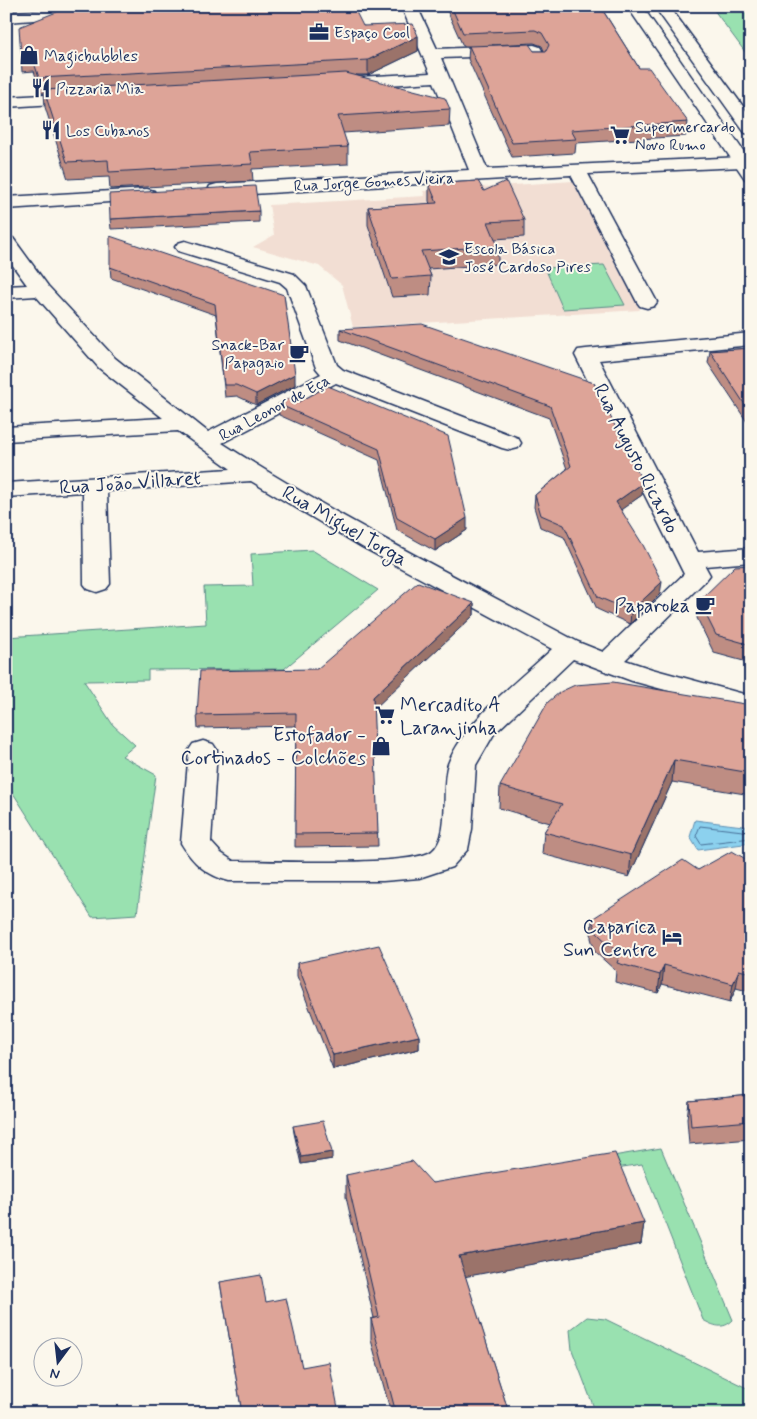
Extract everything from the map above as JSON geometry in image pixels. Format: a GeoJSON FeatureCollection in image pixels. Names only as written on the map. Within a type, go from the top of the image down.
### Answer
{"type":"FeatureCollection","features":[{"type":"Feature","properties":{"kind":"street"},"geometry":{"type":"LineString","coordinates":[[409,6],[431,54],[480,175]]}},
{"type":"Feature","properties":{"kind":"street"},"geometry":{"type":"LineString","coordinates":[[634,6],[746,169]]}},
{"type":"Feature","properties":{"kind":"street"},"geometry":{"type":"LineString","coordinates":[[661,6],[751,128]]}},
{"type":"Feature","properties":{"kind":"street"},"geometry":{"type":"LineString","coordinates":[[6,17],[102,12]]}},
{"type":"Feature","properties":{"kind":"street"},"geometry":{"type":"LineString","coordinates":[[431,54],[534,50],[539,59]]}},
{"type":"Feature","properties":{"kind":"street"},"geometry":{"type":"LineString","coordinates":[[322,84],[440,77]]}},
{"type":"Feature","properties":{"kind":"street"},"geometry":{"type":"LineString","coordinates":[[6,102],[95,97]]}},
{"type":"Feature","properties":{"kind":"street","name":"Rua Jorge Gomes Vieira"},"geometry":{"type":"LineString","coordinates":[[200,192],[577,170],[746,169]]}},
{"type":"Feature","properties":{"kind":"street"},"geometry":{"type":"LineString","coordinates":[[577,170],[647,302]]}},
{"type":"Feature","properties":{"kind":"street"},"geometry":{"type":"LineString","coordinates":[[6,203],[161,194]]}},
{"type":"Feature","properties":{"kind":"street","name":"Rua Miguel Torga"},"geometry":{"type":"LineString","coordinates":[[6,242],[41,290],[107,363],[206,442],[255,474],[371,542],[569,648],[642,675],[751,705]]}},
{"type":"Feature","properties":{"kind":"street","name":"Rua Leonor de Eça"},"geometry":{"type":"LineString","coordinates":[[185,247],[287,278],[296,286],[324,333],[327,368],[335,375],[206,442]]}},
{"type":"Feature","properties":{"kind":"street"},"geometry":{"type":"LineString","coordinates":[[6,292],[41,290]]}},
{"type":"Feature","properties":{"kind":"street","name":"Rua Augusto Ricardo"},"geometry":{"type":"LineString","coordinates":[[608,662],[697,575],[586,355],[751,339]]}},
{"type":"Feature","properties":{"kind":"street"},"geometry":{"type":"LineString","coordinates":[[335,375],[510,443]]}},
{"type":"Feature","properties":{"kind":"street"},"geometry":{"type":"LineString","coordinates":[[575,379],[602,389]]}},
{"type":"Feature","properties":{"kind":"street"},"geometry":{"type":"LineString","coordinates":[[6,434],[184,424]]}},
{"type":"Feature","properties":{"kind":"street","name":"Rua João Villaret"},"geometry":{"type":"LineString","coordinates":[[6,490],[255,474]]}},
{"type":"Feature","properties":{"kind":"street"},"geometry":{"type":"LineString","coordinates":[[95,484],[97,584]]}},
{"type":"Feature","properties":{"kind":"street"},"geometry":{"type":"LineString","coordinates":[[689,560],[751,555]]}},
{"type":"Feature","properties":{"kind":"street"},"geometry":{"type":"LineString","coordinates":[[203,750],[196,843],[204,855],[216,866],[230,871],[383,871],[419,868],[440,860],[453,849],[457,829],[462,765],[472,745],[484,728],[569,648]]}},
{"type":"Feature","properties":{"kind":"shaded area","name":"Escola Básica José Cardoso Pires"},"geometry":{"type":"Polygon","coordinates":[[[573,181],[640,310],[353,327],[342,285],[319,266],[253,247],[274,235],[269,205],[425,196],[423,191],[573,181]]]}},
{"type":"Feature","properties":{"kind":"green space"},"geometry":{"type":"Polygon","coordinates":[[[711,6],[751,6],[751,60],[711,6]]]}},
{"type":"Feature","properties":{"kind":"green space"},"geometry":{"type":"Polygon","coordinates":[[[604,265],[625,305],[563,309],[545,268],[604,265]]]}},
{"type":"Feature","properties":{"kind":"green space"},"geometry":{"type":"Polygon","coordinates":[[[312,550],[378,590],[284,669],[148,670],[148,680],[84,681],[113,725],[135,745],[122,756],[156,775],[137,914],[92,917],[6,782],[6,637],[206,624],[204,587],[253,586],[251,554],[312,550]]]}},
{"type":"Feature","properties":{"kind":"green space"},"geometry":{"type":"Polygon","coordinates":[[[661,1148],[733,1320],[726,1325],[715,1325],[703,1320],[642,1164],[610,1169],[601,1158],[661,1148]]]}},
{"type":"Feature","properties":{"kind":"green space"},"geometry":{"type":"Polygon","coordinates":[[[587,1317],[605,1319],[751,1390],[751,1413],[596,1413],[572,1350],[570,1330],[587,1317]]]}},
{"type":"Feature","properties":{"kind":"water"},"geometry":{"type":"Polygon","coordinates":[[[695,820],[751,827],[751,843],[698,850],[690,837],[695,820]]]}},
{"type":"Feature","properties":{"kind":"building"},"geometry":{"type":"Polygon","coordinates":[[[353,6],[363,26],[413,24],[418,36],[368,60],[39,78],[32,56],[21,57],[19,27],[69,7],[353,6]]]}},
{"type":"Feature","properties":{"kind":"building"},"geometry":{"type":"Polygon","coordinates":[[[451,6],[600,6],[639,68],[649,68],[688,122],[571,130],[576,139],[512,143],[469,46],[529,44],[534,51],[546,51],[549,45],[542,33],[535,30],[463,33],[451,6]]]}},
{"type":"Feature","properties":{"kind":"building"},"geometry":{"type":"Polygon","coordinates":[[[346,73],[445,98],[450,109],[338,116],[348,147],[250,152],[252,164],[109,172],[108,160],[67,162],[44,90],[346,73]]]}},
{"type":"Feature","properties":{"kind":"building"},"geometry":{"type":"Polygon","coordinates":[[[478,181],[484,191],[506,181],[524,220],[488,222],[498,246],[421,251],[431,276],[392,279],[368,207],[437,203],[429,184],[478,181]]]}},
{"type":"Feature","properties":{"kind":"building"},"geometry":{"type":"Polygon","coordinates":[[[255,186],[259,211],[110,219],[109,194],[255,186]]]}},
{"type":"Feature","properties":{"kind":"building"},"geometry":{"type":"Polygon","coordinates":[[[110,236],[284,295],[295,374],[256,394],[236,385],[224,385],[215,304],[110,267],[110,236]]]}},
{"type":"Feature","properties":{"kind":"building"},"geometry":{"type":"Polygon","coordinates":[[[422,324],[594,383],[643,483],[616,502],[643,545],[662,582],[631,611],[598,597],[564,525],[541,515],[535,495],[571,466],[550,406],[340,329],[422,324]]]}},
{"type":"Feature","properties":{"kind":"building"},"geometry":{"type":"Polygon","coordinates":[[[751,348],[751,414],[710,351],[751,348]]]}},
{"type":"Feature","properties":{"kind":"building"},"geometry":{"type":"Polygon","coordinates":[[[328,386],[448,436],[467,518],[435,539],[397,518],[379,449],[278,404],[298,394],[299,402],[328,386]]]}},
{"type":"Feature","properties":{"kind":"building"},"geometry":{"type":"Polygon","coordinates":[[[751,565],[751,645],[716,635],[699,601],[735,566],[751,565]]]}},
{"type":"Feature","properties":{"kind":"building"},"geometry":{"type":"Polygon","coordinates":[[[418,582],[474,603],[373,697],[378,833],[295,834],[296,713],[197,715],[200,671],[317,669],[418,582]]]}},
{"type":"Feature","properties":{"kind":"building"},"geometry":{"type":"Polygon","coordinates":[[[613,682],[751,705],[751,773],[674,760],[631,855],[544,832],[562,804],[500,786],[548,702],[560,692],[575,685],[613,682]]]}},
{"type":"Feature","properties":{"kind":"building","name":"Caparica Sun Centre"},"geometry":{"type":"Polygon","coordinates":[[[732,851],[751,862],[751,973],[739,970],[733,984],[664,965],[660,975],[617,963],[620,955],[597,933],[592,919],[683,860],[698,870],[732,851]]]}},
{"type":"Feature","properties":{"kind":"building"},"geometry":{"type":"Polygon","coordinates":[[[379,945],[419,1036],[333,1055],[297,963],[379,945]]]}},
{"type":"Feature","properties":{"kind":"building"},"geometry":{"type":"Polygon","coordinates":[[[751,1095],[751,1121],[691,1126],[689,1101],[751,1095]]]}},
{"type":"Feature","properties":{"kind":"building"},"geometry":{"type":"Polygon","coordinates":[[[323,1121],[332,1152],[301,1157],[293,1126],[323,1121]]]}},
{"type":"Feature","properties":{"kind":"building"},"geometry":{"type":"Polygon","coordinates":[[[615,1153],[644,1223],[459,1256],[509,1413],[396,1413],[371,1319],[379,1317],[346,1175],[412,1161],[432,1183],[615,1153]]]}},
{"type":"Feature","properties":{"kind":"building"},"geometry":{"type":"Polygon","coordinates":[[[261,1275],[266,1302],[286,1298],[302,1367],[329,1362],[339,1413],[242,1413],[220,1282],[261,1275]]]}},
{"type":"Feature","properties":{"kind":"place","name":"Espaço Cool"},"geometry":{"type":"Point","coordinates":[319,32]}},
{"type":"Feature","properties":{"kind":"place","name":"Magicbubbles"},"geometry":{"type":"Point","coordinates":[29,55]}},
{"type":"Feature","properties":{"kind":"place","name":"Pizzaria Mia"},"geometry":{"type":"Point","coordinates":[41,88]}},
{"type":"Feature","properties":{"kind":"place","name":"Los Cubanos"},"geometry":{"type":"Point","coordinates":[51,130]}},
{"type":"Feature","properties":{"kind":"place","name":"Supermercardo Novo Rumo"},"geometry":{"type":"Point","coordinates":[620,135]}},
{"type":"Feature","properties":{"kind":"place","name":"Escola Básica José Cardoso Pires"},"geometry":{"type":"Point","coordinates":[449,257]}},
{"type":"Feature","properties":{"kind":"place","name":"Snack-Bar Papagaio"},"geometry":{"type":"Point","coordinates":[299,353]}},
{"type":"Feature","properties":{"kind":"place","name":"Paparoka"},"geometry":{"type":"Point","coordinates":[705,605]}},
{"type":"Feature","properties":{"kind":"place","name":"Mercadito A Laranjinha"},"geometry":{"type":"Point","coordinates":[385,715]}},
{"type":"Feature","properties":{"kind":"place","name":"Estofador - Cortinados - Colchões"},"geometry":{"type":"Point","coordinates":[381,746]}},
{"type":"Feature","properties":{"kind":"place","name":"Caparica Sun Centre"},"geometry":{"type":"Point","coordinates":[672,937]}}]}
